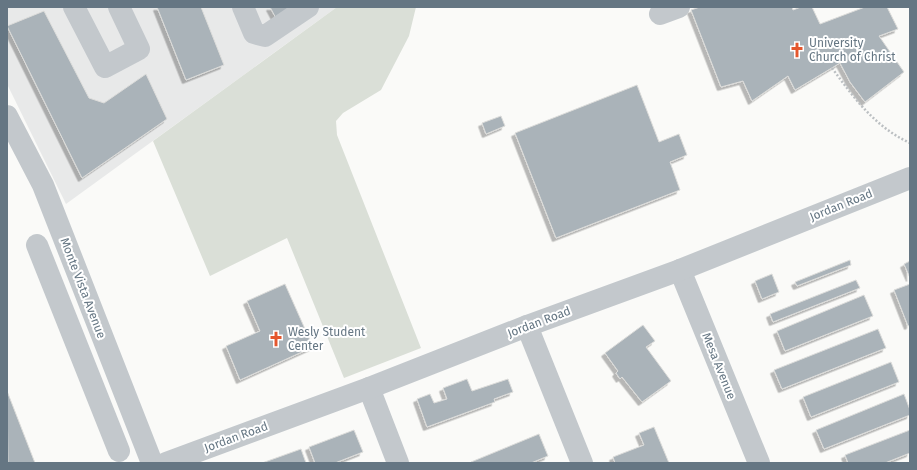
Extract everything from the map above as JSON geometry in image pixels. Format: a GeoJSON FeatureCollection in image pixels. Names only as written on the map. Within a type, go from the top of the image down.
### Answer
{"type":"FeatureCollection","features":[{"type":"Feature","properties":{"kind":"street"},"geometry":{"type":"LineString","coordinates":[[74,7],[105,67],[140,49],[119,7]]}},
{"type":"Feature","properties":{"kind":"street"},"geometry":{"type":"LineString","coordinates":[[243,7],[254,33],[265,36],[308,7]]}},
{"type":"Feature","properties":{"kind":"street","name":"Monte Vista Avenue"},"geometry":{"type":"LineString","coordinates":[[7,116],[43,185],[152,463]]}},
{"type":"Feature","properties":{"kind":"street","name":"Jordan Road"},"geometry":{"type":"LineString","coordinates":[[166,463],[369,388],[527,326],[680,270],[910,178]]}},
{"type":"Feature","properties":{"kind":"street"},"geometry":{"type":"LineString","coordinates":[[37,245],[122,457],[143,440]]}},
{"type":"Feature","properties":{"kind":"street","name":"Mesa Avenue"},"geometry":{"type":"LineString","coordinates":[[680,270],[759,463]]}},
{"type":"Feature","properties":{"kind":"street"},"geometry":{"type":"LineString","coordinates":[[527,326],[582,463]]}},
{"type":"Feature","properties":{"kind":"street"},"geometry":{"type":"LineString","coordinates":[[369,388],[398,463]]}},
{"type":"Feature","properties":{"kind":"path"},"geometry":{"type":"LineString","coordinates":[[832,68],[848,91],[872,117],[892,134],[910,143]]}},
{"type":"Feature","properties":{"kind":"shaded area"},"geometry":{"type":"Polygon","coordinates":[[[7,7],[337,7],[66,204],[7,84],[7,7]]]}},
{"type":"Feature","properties":{"kind":"shaded area"},"geometry":{"type":"Polygon","coordinates":[[[337,7],[416,7],[409,36],[381,90],[343,113],[336,121],[337,135],[421,348],[344,378],[287,238],[210,276],[153,141],[337,7]]]}},
{"type":"Feature","properties":{"kind":"building"},"geometry":{"type":"Polygon","coordinates":[[[157,7],[201,7],[224,65],[186,80],[157,7]]]}},
{"type":"Feature","properties":{"kind":"building"},"geometry":{"type":"Polygon","coordinates":[[[270,7],[300,7],[279,24],[270,7]]]}},
{"type":"Feature","properties":{"kind":"building","name":"University Church of Christ"},"geometry":{"type":"Polygon","coordinates":[[[700,7],[792,7],[793,10],[801,7],[812,7],[820,24],[865,7],[887,7],[898,29],[879,36],[904,72],[865,102],[850,82],[840,63],[795,90],[788,76],[752,101],[743,81],[721,87],[691,10],[700,7]]]}},
{"type":"Feature","properties":{"kind":"building"},"geometry":{"type":"Polygon","coordinates":[[[44,11],[89,98],[104,103],[146,74],[167,119],[82,178],[7,26],[44,11]]]}},
{"type":"Feature","properties":{"kind":"building"},"geometry":{"type":"Polygon","coordinates":[[[637,85],[659,142],[679,134],[687,155],[670,162],[680,190],[556,238],[515,133],[637,85]]]}},
{"type":"Feature","properties":{"kind":"building"},"geometry":{"type":"Polygon","coordinates":[[[501,116],[505,126],[486,134],[482,123],[501,116]]]}},
{"type":"Feature","properties":{"kind":"building"},"geometry":{"type":"Polygon","coordinates":[[[850,260],[851,265],[797,286],[795,282],[850,260]]]}},
{"type":"Feature","properties":{"kind":"building"},"geometry":{"type":"Polygon","coordinates":[[[910,261],[910,278],[904,264],[910,261]]]}},
{"type":"Feature","properties":{"kind":"building"},"geometry":{"type":"Polygon","coordinates":[[[772,274],[779,292],[762,299],[755,281],[772,274]]]}},
{"type":"Feature","properties":{"kind":"building"},"geometry":{"type":"Polygon","coordinates":[[[856,280],[860,288],[773,322],[770,314],[856,280]]]}},
{"type":"Feature","properties":{"kind":"building","name":"Wesly Student Center"},"geometry":{"type":"Polygon","coordinates":[[[285,284],[313,347],[240,380],[226,346],[260,331],[247,301],[285,284]]]}},
{"type":"Feature","properties":{"kind":"building"},"geometry":{"type":"Polygon","coordinates":[[[910,284],[910,325],[908,326],[894,290],[910,284]]]}},
{"type":"Feature","properties":{"kind":"building"},"geometry":{"type":"Polygon","coordinates":[[[864,295],[873,316],[785,351],[777,331],[864,295]]]}},
{"type":"Feature","properties":{"kind":"building"},"geometry":{"type":"Polygon","coordinates":[[[643,325],[655,341],[646,347],[671,381],[642,402],[622,377],[620,379],[616,373],[618,371],[605,353],[643,325]]]}},
{"type":"Feature","properties":{"kind":"building"},"geometry":{"type":"Polygon","coordinates":[[[878,329],[886,348],[782,389],[774,370],[878,329]]]}},
{"type":"Feature","properties":{"kind":"building"},"geometry":{"type":"Polygon","coordinates":[[[891,362],[899,382],[811,417],[803,397],[891,362]]]}},
{"type":"Feature","properties":{"kind":"building"},"geometry":{"type":"Polygon","coordinates":[[[467,379],[472,391],[508,379],[513,392],[494,399],[495,402],[427,427],[417,399],[430,394],[434,403],[447,399],[443,388],[467,379]]]}},
{"type":"Feature","properties":{"kind":"building"},"geometry":{"type":"Polygon","coordinates":[[[7,391],[35,463],[8,463],[7,391]]]}},
{"type":"Feature","properties":{"kind":"building"},"geometry":{"type":"Polygon","coordinates":[[[904,394],[910,410],[910,415],[824,449],[816,430],[904,394]]]}},
{"type":"Feature","properties":{"kind":"building"},"geometry":{"type":"Polygon","coordinates":[[[654,427],[669,463],[615,463],[613,457],[644,445],[639,433],[654,427]]]}},
{"type":"Feature","properties":{"kind":"building"},"geometry":{"type":"Polygon","coordinates":[[[354,430],[363,452],[335,463],[315,463],[309,447],[354,430]]]}},
{"type":"Feature","properties":{"kind":"building"},"geometry":{"type":"Polygon","coordinates":[[[910,430],[910,453],[885,463],[848,463],[845,455],[910,430]]]}},
{"type":"Feature","properties":{"kind":"building"},"geometry":{"type":"Polygon","coordinates":[[[539,434],[548,456],[531,463],[471,463],[471,462],[539,434]]]}},
{"type":"Feature","properties":{"kind":"building"},"geometry":{"type":"Polygon","coordinates":[[[301,449],[306,463],[262,463],[301,449]]]}},
{"type":"Feature","properties":{"kind":"place","name":"University Church of Christ"},"geometry":{"type":"Point","coordinates":[797,50]}},
{"type":"Feature","properties":{"kind":"place","name":"Wesly Student Center"},"geometry":{"type":"Point","coordinates":[276,339]}}]}
